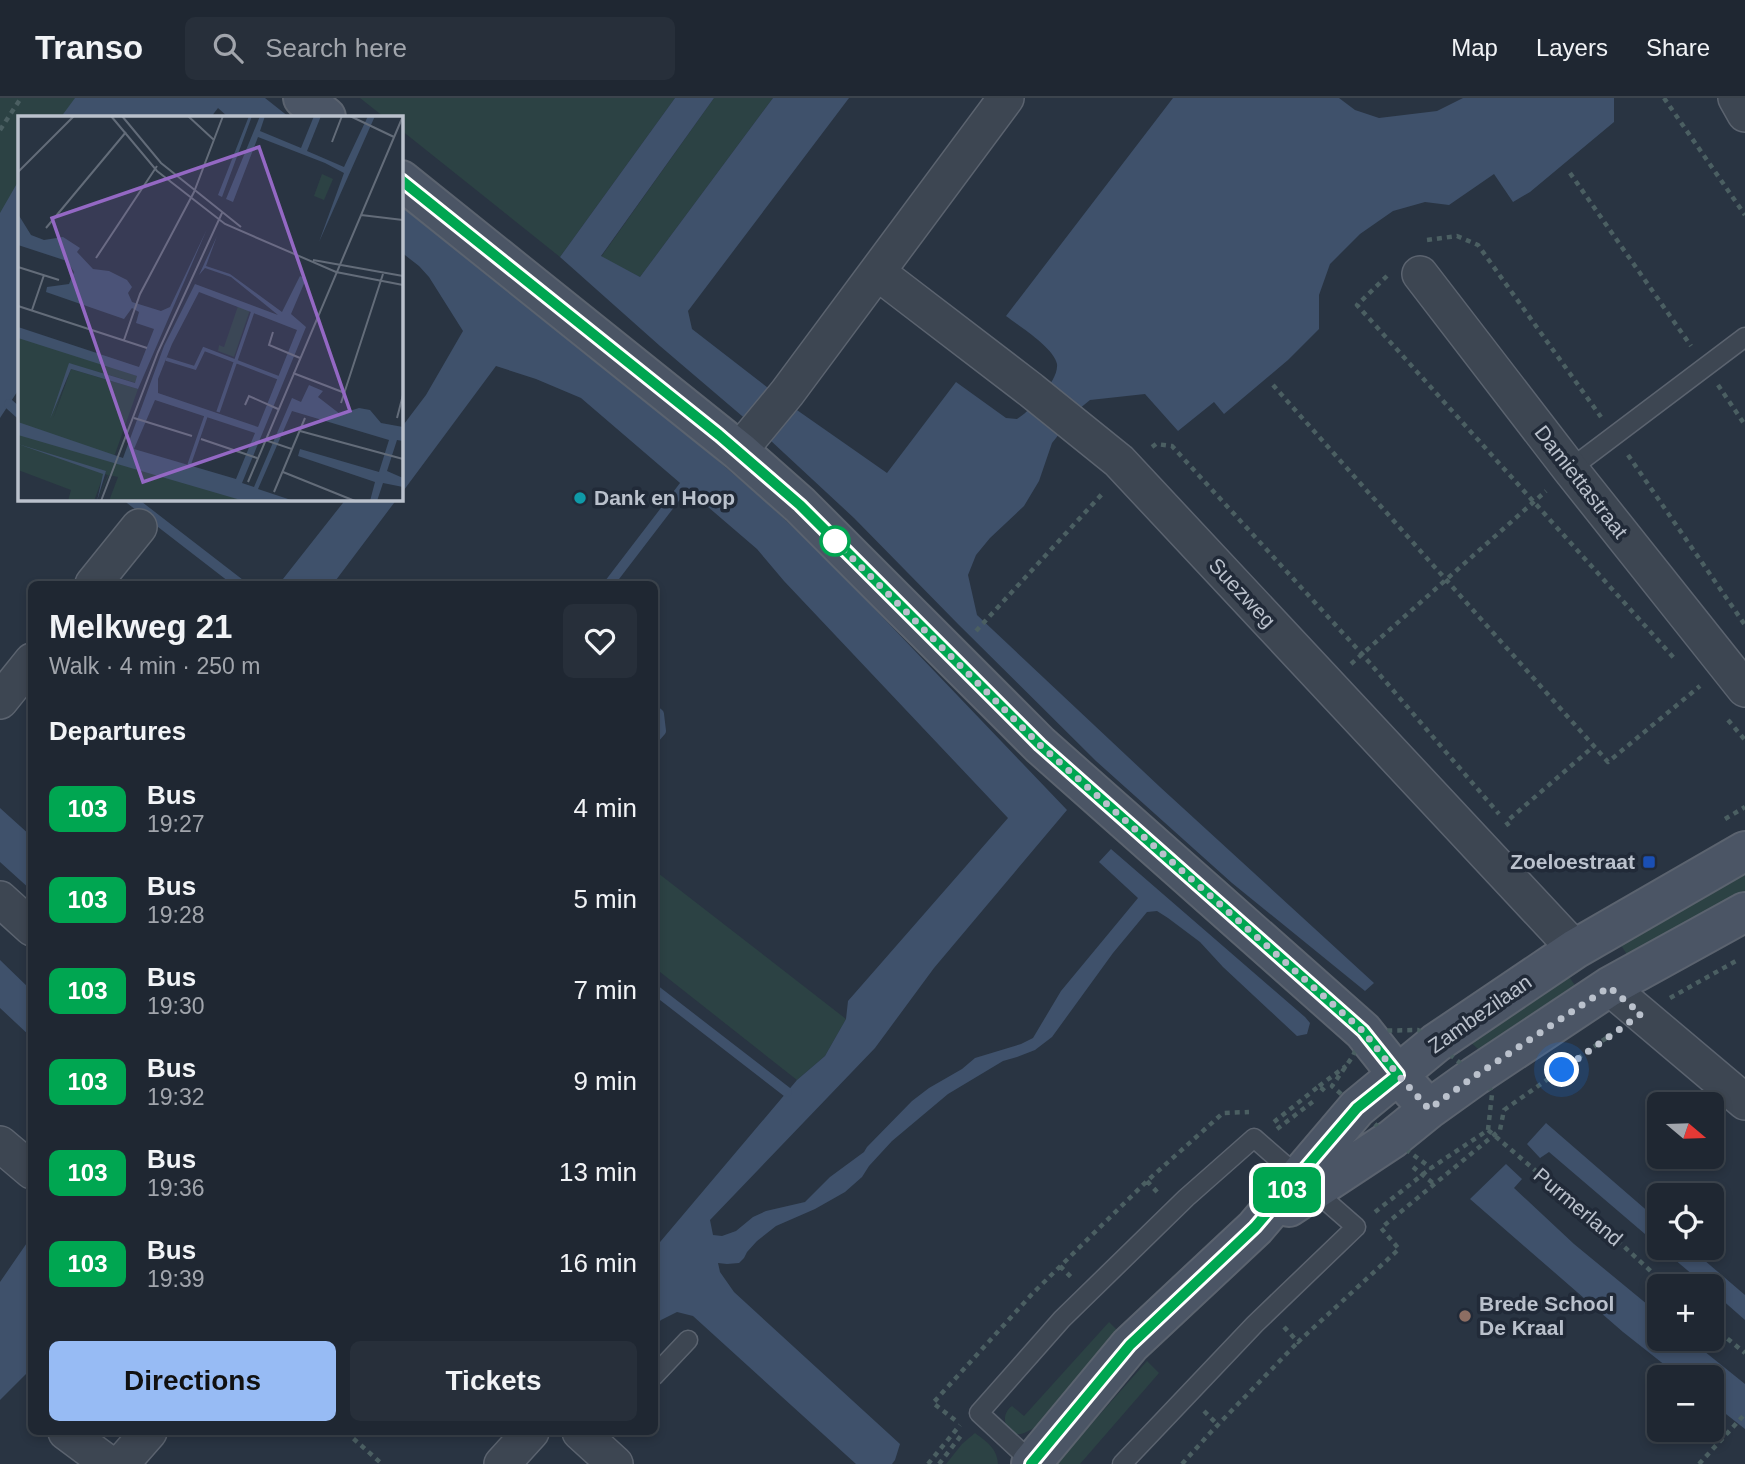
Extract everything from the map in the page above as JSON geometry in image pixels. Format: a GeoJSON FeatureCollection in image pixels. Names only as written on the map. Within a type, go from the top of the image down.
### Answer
{"type":"FeatureCollection","features":[{"type":"Feature","properties":{"kind":"street"},"geometry":{"type":"LineString","coordinates":[[303,98],[325,116]]}},
{"type":"Feature","properties":{"kind":"street"},"geometry":{"type":"LineString","coordinates":[[747,443],[1006,98]]}},
{"type":"Feature","properties":{"kind":"street"},"geometry":{"type":"LineString","coordinates":[[1735,98],[1745,114]]}},
{"type":"Feature","properties":{"kind":"street"},"geometry":{"type":"LineString","coordinates":[[402,181],[747,443],[800,505],[1040,745],[1363,1031],[1429,1109]]}},
{"type":"Feature","properties":{"kind":"street","name":"Suezweg"},"geometry":{"type":"LineString","coordinates":[[877,272],[1031,390],[1126,468],[1575,949]]}},
{"type":"Feature","properties":{"kind":"street","name":"Damiettastraat"},"geometry":{"type":"LineString","coordinates":[[1420,274],[1570,469],[1734,701]]}},
{"type":"Feature","properties":{"kind":"street"},"geometry":{"type":"LineString","coordinates":[[95,581],[139,527]]}},
{"type":"Feature","properties":{"kind":"street"},"geometry":{"type":"LineString","coordinates":[[0,701],[28,666]]}},
{"type":"Feature","properties":{"kind":"street","name":"Zambezilaan"},"geometry":{"type":"LineString","coordinates":[[1306,1184],[1357,1108],[1437,1043],[1575,949],[1745,850]]}},
{"type":"Feature","properties":{"kind":"street"},"geometry":{"type":"LineString","coordinates":[[1,902],[28,925]]}},
{"type":"Feature","properties":{"kind":"street","name":"Zambezilaan"},"geometry":{"type":"LineString","coordinates":[[1032,1464],[1130,1345],[1255,1227],[1306,1184],[1392,1139],[1475,1076],[1609,987],[1745,912]]}},
{"type":"Feature","properties":{"kind":"street"},"geometry":{"type":"LineString","coordinates":[[1575,949],[1609,987],[1745,1102]]}},
{"type":"Feature","properties":{"kind":"street"},"geometry":{"type":"LineString","coordinates":[[0,1144],[28,1168]]}},
{"type":"Feature","properties":{"kind":"street"},"geometry":{"type":"LineString","coordinates":[[70,1435],[109,1464]]}},
{"type":"Feature","properties":{"kind":"street"},"geometry":{"type":"LineString","coordinates":[[121,1464],[146,1435]]}},
{"type":"Feature","properties":{"kind":"street"},"geometry":{"type":"LineString","coordinates":[[502,1464],[528,1435]]}},
{"type":"Feature","properties":{"kind":"lane"},"geometry":{"type":"LineString","coordinates":[[1570,469],[1745,337]]}},
{"type":"Feature","properties":{"kind":"lane"},"geometry":{"type":"LineString","coordinates":[[1032,1464],[979,1413],[1062,1319],[1174,1210],[1254,1138],[1356,1227],[1269,1312],[1122,1464]]}},
{"type":"Feature","properties":{"kind":"lane"},"geometry":{"type":"LineString","coordinates":[[658,1372],[688,1340]]}},
{"type":"Feature","properties":{"kind":"path"},"geometry":{"type":"LineString","coordinates":[[0,130],[21,98]]}},
{"type":"Feature","properties":{"kind":"path"},"geometry":{"type":"LineString","coordinates":[[1664,98],[1745,215]]}},
{"type":"Feature","properties":{"kind":"path"},"geometry":{"type":"LineString","coordinates":[[1570,173],[1745,425]]}},
{"type":"Feature","properties":{"kind":"path"},"geometry":{"type":"LineString","coordinates":[[1273,385],[1608,762],[1700,686],[1707,695]]}},
{"type":"Feature","properties":{"kind":"path"},"geometry":{"type":"LineString","coordinates":[[1615,437],[1745,625]]}},
{"type":"Feature","properties":{"kind":"path"},"geometry":{"type":"LineString","coordinates":[[986,620],[1139,453],[1156,444],[1172,446],[1362,654],[1515,832]]}},
{"type":"Feature","properties":{"kind":"path"},"geometry":{"type":"LineString","coordinates":[[1329,685],[1570,469]]}},
{"type":"Feature","properties":{"kind":"path"},"geometry":{"type":"LineString","coordinates":[[1533,502],[1681,666]]}},
{"type":"Feature","properties":{"kind":"path"},"geometry":{"type":"LineString","coordinates":[[1734,701],[1745,740]]}},
{"type":"Feature","properties":{"kind":"path"},"geometry":{"type":"LineString","coordinates":[[1506,822],[1594,746]]}},
{"type":"Feature","properties":{"kind":"path"},"geometry":{"type":"LineString","coordinates":[[1182,1464],[1298,1342],[1399,1249],[1381,1228],[1500,1130],[1504,1110],[1641,1014],[1745,956]]}},
{"type":"Feature","properties":{"kind":"path"},"geometry":{"type":"LineString","coordinates":[[1325,1092],[1332,1086]]}},
{"type":"Feature","properties":{"kind":"path"},"geometry":{"type":"LineString","coordinates":[[1254,1138],[1273,1132],[1315,1100]]}},
{"type":"Feature","properties":{"kind":"path","name":"Purmerland"},"geometry":{"type":"LineString","coordinates":[[1488,1130],[1654,1274]]}},
{"type":"Feature","properties":{"kind":"path"},"geometry":{"type":"LineString","coordinates":[[1356,1227],[1431,1168]]}},
{"type":"Feature","properties":{"kind":"path"},"geometry":{"type":"LineString","coordinates":[[1147,1181],[1174,1210]]}},
{"type":"Feature","properties":{"kind":"path"},"geometry":{"type":"LineString","coordinates":[[1269,1312],[1298,1342]]}},
{"type":"Feature","properties":{"kind":"path"},"geometry":{"type":"LineString","coordinates":[[1724,1336],[1745,1353]]}},
{"type":"Feature","properties":{"kind":"path"},"geometry":{"type":"LineString","coordinates":[[939,1464],[979,1413]]}},
{"type":"Feature","properties":{"kind":"path"},"geometry":{"type":"LineString","coordinates":[[1699,1464],[1745,1414]]}},
{"type":"Feature","properties":{"kind":"path"},"geometry":{"type":"LineString","coordinates":[[349,1435],[382,1464]]}},
{"type":"Feature","properties":{"kind":"green space"},"geometry":{"type":"Polygon","coordinates":[[[0,98],[125,98],[112,116],[18,116],[18,245],[0,270],[0,98]]]}},
{"type":"Feature","properties":{"kind":"green space"},"geometry":{"type":"Polygon","coordinates":[[[360,98],[675,98],[560,257],[402,131],[402,116],[383,116],[360,98]]]}},
{"type":"Feature","properties":{"kind":"green space"},"geometry":{"type":"Polygon","coordinates":[[[714,98],[773,98],[640,277],[601,257],[714,98]]]}},
{"type":"Feature","properties":{"kind":"green space"},"geometry":{"type":"Polygon","coordinates":[[[1745,867],[1745,898],[1632,962],[1616,938],[1745,867]]]}},
{"type":"Feature","properties":{"kind":"green space"},"geometry":{"type":"Polygon","coordinates":[[[658,873],[846,1019],[825,1056],[797,1080],[658,970],[658,873]]]}},
{"type":"Feature","properties":{"kind":"green space"},"geometry":{"type":"Polygon","coordinates":[[[1565,971],[1581,994],[1488,1058],[1468,1040],[1565,971]]]}},
{"type":"Feature","properties":{"kind":"green space"},"geometry":{"type":"Polygon","coordinates":[[[1109,1322],[1121,1334],[1035,1428],[1024,1433],[1012,1433],[1005,1422],[1008,1409],[1012,1406],[1024,1416],[1109,1322]]]}},
{"type":"Feature","properties":{"kind":"green space"},"geometry":{"type":"Polygon","coordinates":[[[1147,1361],[1159,1373],[1080,1464],[1056,1464],[1147,1361]]]}},
{"type":"Feature","properties":{"kind":"green space"},"geometry":{"type":"Polygon","coordinates":[[[975,1433],[993,1450],[998,1464],[946,1464],[962,1444],[975,1433]]]}},
{"type":"Feature","properties":{"kind":"water"},"geometry":{"type":"Polygon","coordinates":[[[75,98],[265,98],[288,116],[227,116],[218,108],[212,116],[62,116],[75,98]]]}},
{"type":"Feature","properties":{"kind":"water"},"geometry":{"type":"Polygon","coordinates":[[[675,98],[714,98],[601,256],[640,277],[773,98],[849,98],[688,311],[692,329],[794,408],[887,473],[956,382],[1006,418],[1017,419],[1048,387],[1057,364],[1050,351],[1006,316],[1173,98],[1339,98],[1355,110],[1379,118],[1437,111],[1463,98],[1614,98],[1614,122],[1530,192],[1513,202],[1494,174],[1449,205],[1425,202],[1393,211],[1360,234],[1330,264],[1319,295],[1319,329],[1288,360],[1224,414],[1214,402],[1178,431],[1145,394],[1090,400],[1079,409],[1052,443],[1039,481],[1024,506],[976,555],[968,575],[977,615],[1374,983],[1365,991],[1232,883],[1096,761],[854,518],[770,440],[560,257],[675,98]]]}},
{"type":"Feature","properties":{"kind":"water"},"geometry":{"type":"Polygon","coordinates":[[[18,182],[18,391],[0,418],[0,213],[18,182]]]}},
{"type":"Feature","properties":{"kind":"water"},"geometry":{"type":"Polygon","coordinates":[[[402,207],[676,425],[764,500],[828,560],[1067,810],[934,968],[875,1048],[710,1220],[713,1235],[722,1236],[736,1231],[753,1217],[766,1211],[805,1202],[830,1177],[864,1152],[912,1101],[929,1088],[962,1069],[975,1058],[1033,1038],[1061,991],[1138,898],[1099,862],[1111,849],[1310,1023],[1307,1034],[1297,1036],[1200,942],[1157,911],[1147,912],[1113,953],[1052,1037],[1035,1050],[1003,1061],[948,1094],[892,1141],[862,1177],[845,1192],[776,1226],[757,1241],[739,1263],[718,1263],[720,1272],[734,1292],[900,1444],[892,1464],[856,1464],[693,1316],[677,1312],[658,1323],[658,1244],[797,1080],[825,1056],[846,1019],[848,1001],[1008,818],[757,549],[581,398],[496,366],[402,493],[402,427],[426,395],[463,331],[429,277],[402,253],[402,207]]]}},
{"type":"Feature","properties":{"kind":"water"},"geometry":{"type":"Polygon","coordinates":[[[345,500],[396,500],[335,581],[281,581],[345,500]]]}},
{"type":"Feature","properties":{"kind":"water"},"geometry":{"type":"Polygon","coordinates":[[[0,808],[28,833],[28,887],[0,862],[0,808]]]}},
{"type":"Feature","properties":{"kind":"water"},"geometry":{"type":"Polygon","coordinates":[[[0,960],[28,987],[28,1034],[0,1008],[0,960]]]}},
{"type":"Feature","properties":{"kind":"water"},"geometry":{"type":"Polygon","coordinates":[[[1546,1123],[1647,1211],[1647,1236],[1549,1152],[1540,1158],[1527,1144],[1546,1123]]]}},
{"type":"Feature","properties":{"kind":"water"},"geometry":{"type":"Polygon","coordinates":[[[1506,1164],[1522,1179],[1514,1188],[1574,1244],[1647,1304],[1647,1351],[1623,1332],[1470,1199],[1506,1164]]]}},
{"type":"Feature","properties":{"kind":"water"},"geometry":{"type":"Polygon","coordinates":[[[28,1241],[28,1372],[0,1400],[0,1282],[28,1241]]]}},
{"type":"Feature","properties":{"kind":"water"},"geometry":{"type":"Polygon","coordinates":[[[1675,1260],[1704,1260],[1720,1274],[1692,1274],[1675,1260]]]}},
{"type":"Feature","properties":{"kind":"water"},"geometry":{"type":"Polygon","coordinates":[[[1724,1277],[1745,1295],[1745,1320],[1724,1302],[1724,1277]]]}},
{"type":"Feature","properties":{"kind":"water"},"geometry":{"type":"Polygon","coordinates":[[[1647,1351],[1704,1351],[1721,1365],[1665,1365],[1647,1351]]]}},
{"type":"Feature","properties":{"kind":"water"},"geometry":{"type":"Polygon","coordinates":[[[1724,1367],[1745,1384],[1745,1429],[1724,1412],[1724,1367]]]}},
{"type":"Feature","properties":{"kind":"waterway"},"geometry":{"type":"LineString","coordinates":[[9,404],[18,412]]}},
{"type":"Feature","properties":{"kind":"waterway"},"geometry":{"type":"LineString","coordinates":[[611,581],[684,486]]}},
{"type":"Feature","properties":{"kind":"waterway"},"geometry":{"type":"LineString","coordinates":[[131,500],[236,581]]}},
{"type":"Feature","properties":{"kind":"waterway"},"geometry":{"type":"LineString","coordinates":[[658,713],[661,731],[658,734]]}},
{"type":"Feature","properties":{"kind":"waterway"},"geometry":{"type":"LineString","coordinates":[[658,992],[787,1092]]}},
{"type":"Feature","properties":{"kind":"bus line","name":"103"},"geometry":{"type":"LineString","coordinates":[[402,181],[760,469],[800,505],[1040,745],[1363,1031],[1398,1075],[1357,1108],[1255,1227],[1130,1345],[1031,1464]]}},
{"type":"Feature","properties":{"kind":"place","name":"Dank en Hoop"},"geometry":{"type":"Point","coordinates":[580,498]}},
{"type":"Feature","properties":{"kind":"place","name":"Zoeloestraat"},"geometry":{"type":"Point","coordinates":[1649,862]}},
{"type":"Feature","properties":{"kind":"place","name":"Brede School De Kraal"},"geometry":{"type":"Point","coordinates":[1465,1316]}},
{"type":"Feature","properties":{"kind":"route"},"geometry":{"type":"LineString","coordinates":[[835,541],[1040,745],[1363,1031],[1429,1109],[1609,987],[1641,1014],[1562,1070]]}}]}
